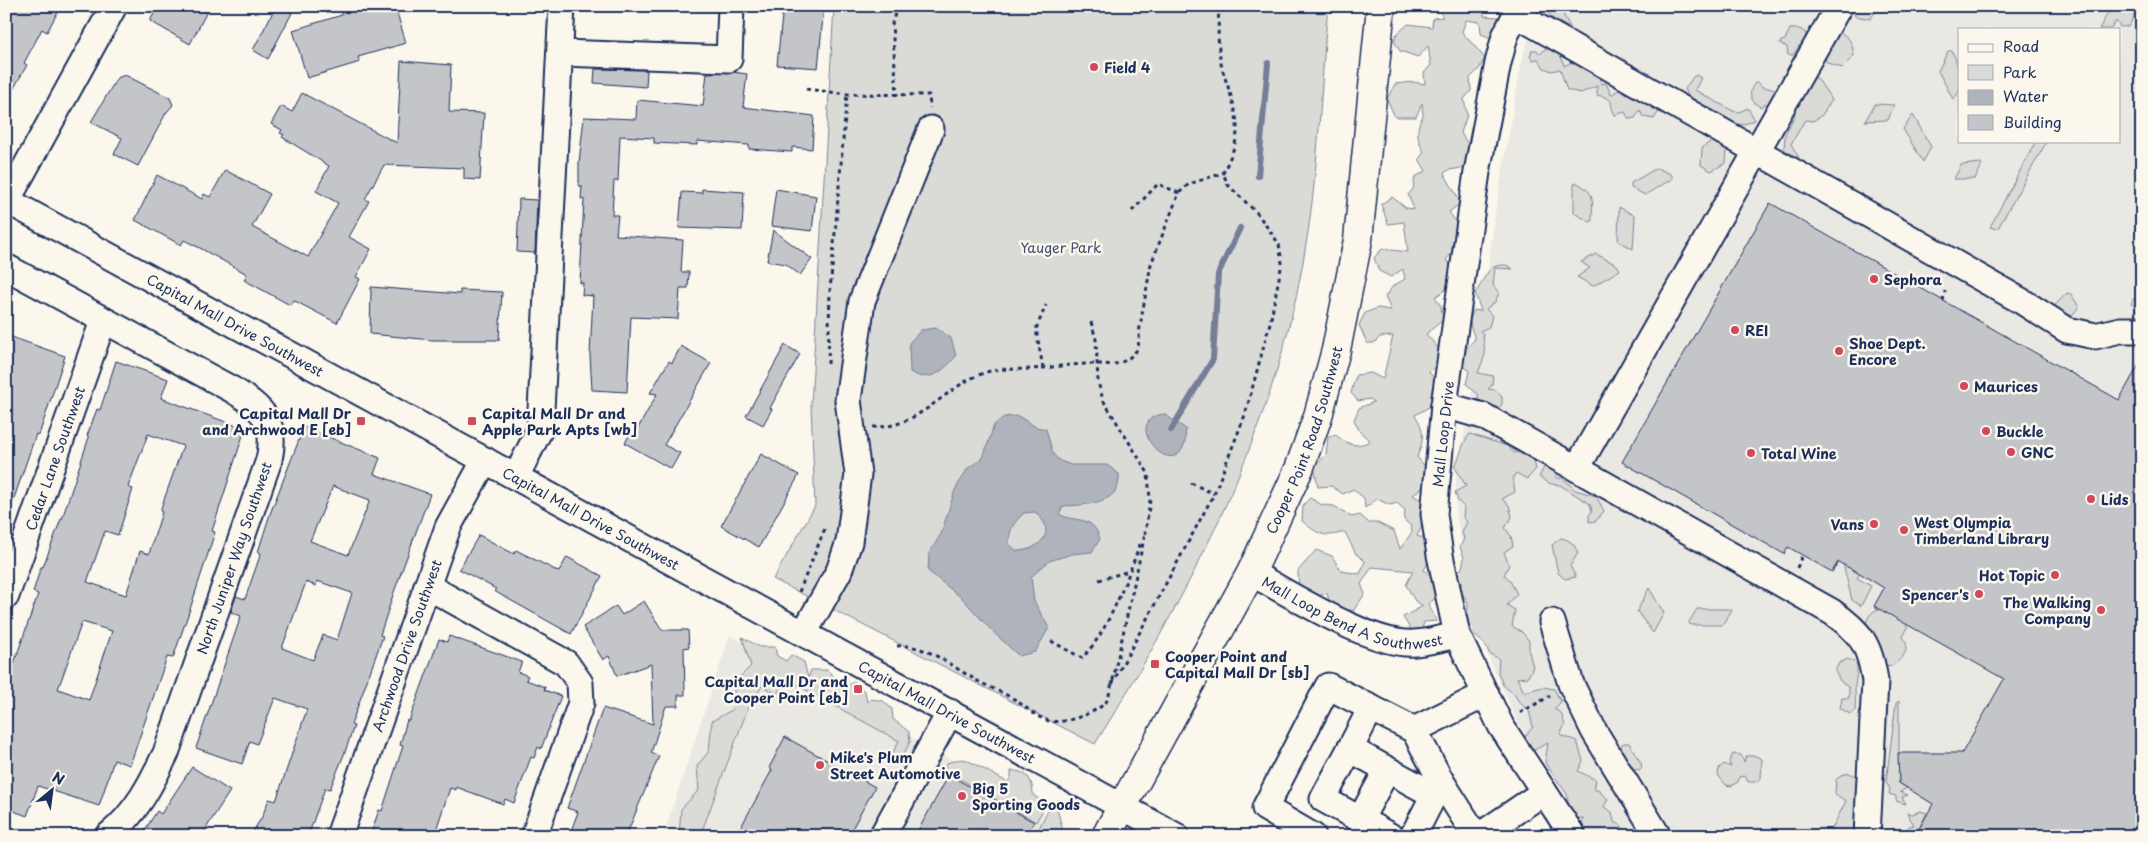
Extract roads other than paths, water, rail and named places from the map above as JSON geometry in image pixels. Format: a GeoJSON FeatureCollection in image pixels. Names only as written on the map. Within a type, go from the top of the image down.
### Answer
{"type":"FeatureCollection","features":[{"type":"Feature","properties":{"kind":"main road","name":"Cooper Point Road Southwest"},"geometry":{"type":"LineString","coordinates":[[1106,836],[1250,573],[1299,469],[1318,416],[1336,350],[1358,240],[1381,6]]}},
{"type":"Feature","properties":{"kind":"street"},"geometry":{"type":"LineString","coordinates":[[7,200],[114,6]]}},
{"type":"Feature","properties":{"kind":"street"},"geometry":{"type":"LineString","coordinates":[[516,477],[540,429],[562,6]]}},
{"type":"Feature","properties":{"kind":"street"},"geometry":{"type":"LineString","coordinates":[[561,53],[729,59],[731,6]]}},
{"type":"Feature","properties":{"kind":"street"},"geometry":{"type":"LineString","coordinates":[[1577,468],[1839,6]]}},
{"type":"Feature","properties":{"kind":"street"},"geometry":{"type":"LineString","coordinates":[[1517,10],[1756,152],[2010,294],[2067,330],[2095,336],[2120,330],[2142,330]]}},
{"type":"Feature","properties":{"kind":"street","name":"Mall Loop Drive"},"geometry":{"type":"LineString","coordinates":[[1517,10],[1498,63],[1487,119],[1444,406],[1434,514],[1440,555],[1457,635],[1501,726],[1573,836]]}},
{"type":"Feature","properties":{"kind":"street"},"geometry":{"type":"LineString","coordinates":[[804,633],[840,571],[850,542],[858,474],[848,400],[850,370],[862,301],[931,129]]}},
{"type":"Feature","properties":{"kind":"street","name":"Capital Mall Drive Southwest"},"geometry":{"type":"LineString","coordinates":[[7,200],[1176,836]]}},
{"type":"Feature","properties":{"kind":"street","name":"North Juniper Way Southwest"},"geometry":{"type":"LineString","coordinates":[[6,267],[256,404],[269,424],[272,438],[269,460],[166,753],[146,793],[131,814],[108,836]]}},
{"type":"Feature","properties":{"kind":"street","name":"Cedar Lane Southwest"},"geometry":{"type":"LineString","coordinates":[[6,596],[103,320]]}},
{"type":"Feature","properties":{"kind":"street"},"geometry":{"type":"LineString","coordinates":[[1444,406],[1483,416],[1832,612],[1849,624],[1863,639],[1872,659],[1875,681],[1867,836]]}},
{"type":"Feature","properties":{"kind":"street","name":"Archwood Drive Southwest"},"geometry":{"type":"LineString","coordinates":[[339,836],[448,527],[485,460]]}},
{"type":"Feature","properties":{"kind":"street","name":"Mall Loop Bend A Southwest"},"geometry":{"type":"LineString","coordinates":[[1250,573],[1347,625],[1384,640],[1414,644],[1457,635]]}},
{"type":"Feature","properties":{"kind":"street"},"geometry":{"type":"LineString","coordinates":[[427,586],[566,663],[580,683],[581,703],[534,836]]}},
{"type":"Feature","properties":{"kind":"street"},"geometry":{"type":"LineString","coordinates":[[1552,622],[1571,684],[1594,731],[1658,836]]}},
{"type":"Feature","properties":{"kind":"street"},"geometry":{"type":"LineString","coordinates":[[1313,836],[1265,808],[1328,686],[1414,730],[1437,788],[1478,836],[1544,792]]}},
{"type":"Feature","properties":{"kind":"street"},"geometry":{"type":"LineString","coordinates":[[1414,730],[1486,694]]}},
{"type":"Feature","properties":{"kind":"street"},"geometry":{"type":"LineString","coordinates":[[1371,708],[1323,799],[1390,836]]}},
{"type":"Feature","properties":{"kind":"street"},"geometry":{"type":"LineString","coordinates":[[882,836],[950,712]]}},
{"type":"Feature","properties":{"kind":"street"},"geometry":{"type":"LineString","coordinates":[[1350,749],[1387,770],[1437,788]]}},
{"type":"Feature","properties":{"kind":"street"},"geometry":{"type":"LineString","coordinates":[[1360,820],[1387,770]]}},
{"type":"Feature","properties":{"kind":"street"},"geometry":{"type":"LineString","coordinates":[[1413,836],[1437,788]]}},
{"type":"Feature","properties":{"kind":"water"},"geometry":{"type":"Polygon","coordinates":[[[936,328],[951,338],[956,356],[946,367],[935,374],[923,377],[910,372],[909,343],[921,330],[936,328]]]}},
{"type":"Feature","properties":{"kind":"water"},"geometry":{"type":"Polygon","coordinates":[[[1164,414],[1186,429],[1185,442],[1178,454],[1169,456],[1160,453],[1147,436],[1146,426],[1151,418],[1164,414]]]}},
{"type":"Feature","properties":{"kind":"water"},"geometry":{"type":"Polygon","coordinates":[[[1018,416],[1036,427],[1046,429],[1053,454],[1060,461],[1071,465],[1107,465],[1119,474],[1115,492],[1108,497],[1091,504],[1063,506],[1059,514],[1088,522],[1097,531],[1100,539],[1092,552],[1072,554],[1049,561],[1031,577],[1034,601],[1049,628],[1035,652],[1019,656],[991,630],[962,598],[928,571],[929,553],[941,534],[955,490],[968,468],[983,458],[994,425],[1004,417],[1018,416]],[[1035,512],[1024,513],[1012,527],[1009,544],[1017,551],[1026,550],[1039,543],[1044,538],[1046,532],[1042,519],[1035,512]]]}},
{"type":"Feature","properties":{"kind":"waterway"},"geometry":{"type":"LineString","coordinates":[[1258,176],[1268,63]]}},
{"type":"Feature","properties":{"kind":"waterway"},"geometry":{"type":"LineString","coordinates":[[1171,430],[1213,359],[1218,274],[1240,228]]}},
{"type":"Feature","properties":{"kind":"place","name":"Field 4"},"geometry":{"type":"Point","coordinates":[1094,67]}},
{"type":"Feature","properties":{"kind":"place","name":"Sephora"},"geometry":{"type":"Point","coordinates":[1874,279]}},
{"type":"Feature","properties":{"kind":"place","name":"REI"},"geometry":{"type":"Point","coordinates":[1735,330]}},
{"type":"Feature","properties":{"kind":"place","name":"Shoe Dept. Encore"},"geometry":{"type":"Point","coordinates":[1839,351]}},
{"type":"Feature","properties":{"kind":"place","name":"Maurices"},"geometry":{"type":"Point","coordinates":[1964,386]}},
{"type":"Feature","properties":{"kind":"place","name":"Capital Mall Dr and Archwood E [eb]"},"geometry":{"type":"Point","coordinates":[361,421]}},
{"type":"Feature","properties":{"kind":"place","name":"Capital Mall Dr and Apple Park Apts [wb]"},"geometry":{"type":"Point","coordinates":[472,421]}},
{"type":"Feature","properties":{"kind":"place","name":"Buckle"},"geometry":{"type":"Point","coordinates":[1986,431]}},
{"type":"Feature","properties":{"kind":"place","name":"GNC"},"geometry":{"type":"Point","coordinates":[2011,452]}},
{"type":"Feature","properties":{"kind":"place","name":"Total Wine"},"geometry":{"type":"Point","coordinates":[1751,453]}},
{"type":"Feature","properties":{"kind":"place","name":"Lids"},"geometry":{"type":"Point","coordinates":[2091,499]}},
{"type":"Feature","properties":{"kind":"place","name":"Vans"},"geometry":{"type":"Point","coordinates":[1874,524]}},
{"type":"Feature","properties":{"kind":"place","name":"West Olympia Timberland Library"},"geometry":{"type":"Point","coordinates":[1904,530]}},
{"type":"Feature","properties":{"kind":"place","name":"Hot Topic"},"geometry":{"type":"Point","coordinates":[2055,575]}},
{"type":"Feature","properties":{"kind":"place","name":"Spencer's"},"geometry":{"type":"Point","coordinates":[1979,594]}},
{"type":"Feature","properties":{"kind":"place","name":"The Walking Company"},"geometry":{"type":"Point","coordinates":[2101,610]}},
{"type":"Feature","properties":{"kind":"place","name":"Cooper Point and Capital Mall Dr [sb]"},"geometry":{"type":"Point","coordinates":[1155,664]}},
{"type":"Feature","properties":{"kind":"place","name":"Capital Mall Dr and Cooper Point [eb]"},"geometry":{"type":"Point","coordinates":[858,689]}},
{"type":"Feature","properties":{"kind":"place","name":"Mike's Plum Street Automotive"},"geometry":{"type":"Point","coordinates":[820,765]}},
{"type":"Feature","properties":{"kind":"place","name":"Big 5 Sporting Goods"},"geometry":{"type":"Point","coordinates":[962,796]}},
{"type":"Feature","properties":{"kind":"park label","name":"Yauger Park"},"geometry":{"type":"Point","coordinates":[1061,247]}}]}
